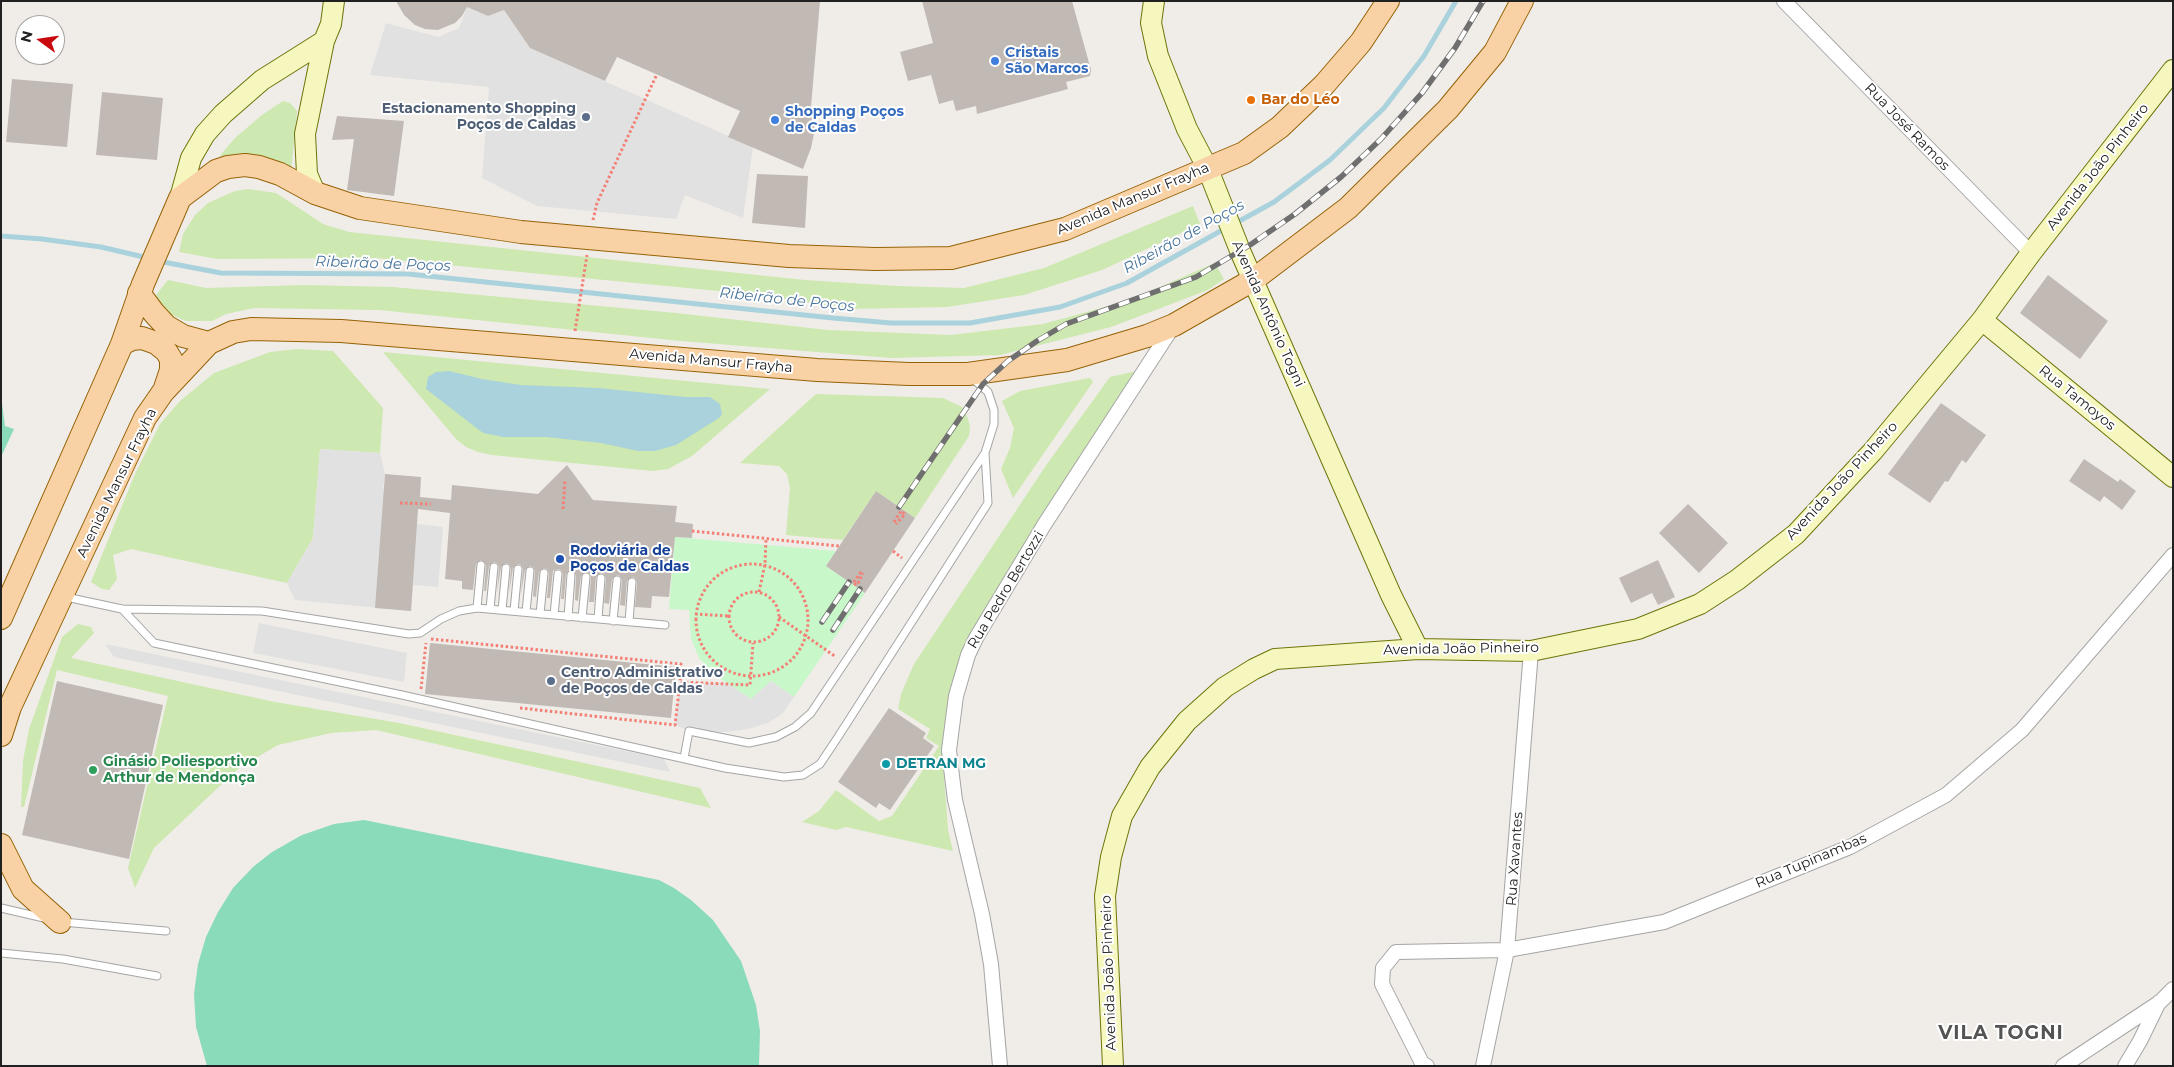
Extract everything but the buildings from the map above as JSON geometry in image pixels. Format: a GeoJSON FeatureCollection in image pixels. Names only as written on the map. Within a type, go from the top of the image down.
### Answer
{"type":"FeatureCollection","features":[{"type":"Feature","properties":{"kind":"main road","name":"Avenida Mansur Frayha"},"geometry":{"type":"LineString","coordinates":[[1,618],[122,344],[141,289],[180,198],[216,171],[245,165],[280,174],[315,192],[360,208],[521,232],[789,256],[875,259],[951,258],[1065,230],[1244,152],[1280,127],[1324,85],[1361,42],[1388,1]]}},
{"type":"Feature","properties":{"kind":"main road","name":"Avenida Mansur Frayha"},"geometry":{"type":"LineString","coordinates":[[1,735],[10,708],[145,418],[163,392],[210,343],[233,332],[281,328],[573,349],[817,370],[968,374],[1067,360],[1174,325],[1253,280],[1348,208],[1442,116],[1495,52],[1522,1]]}},
{"type":"Feature","properties":{"kind":"main road"},"geometry":{"type":"LineString","coordinates":[[141,289],[166,326],[183,336],[210,343]]}},
{"type":"Feature","properties":{"kind":"main road"},"geometry":{"type":"LineString","coordinates":[[122,344],[132,339],[142,338],[156,343],[166,350],[171,360],[171,370],[163,392]]}},
{"type":"Feature","properties":{"kind":"main road"},"geometry":{"type":"LineString","coordinates":[[1,845],[23,889],[60,922]]}},
{"type":"Feature","properties":{"kind":"street"},"geometry":{"type":"LineString","coordinates":[[315,192],[307,174],[305,134],[324,41],[331,24],[334,1]]}},
{"type":"Feature","properties":{"kind":"street","name":"Avenida Antônio Togni"},"geometry":{"type":"LineString","coordinates":[[1154,1],[1151,23],[1158,56],[1187,129],[1207,168],[1241,253],[1391,595],[1418,649]]}},
{"type":"Feature","properties":{"kind":"street","name":"Rua José Ramos"},"geometry":{"type":"LineString","coordinates":[[1784,1],[2030,253]]}},
{"type":"Feature","properties":{"kind":"street"},"geometry":{"type":"LineString","coordinates":[[180,198],[191,158],[205,134],[223,114],[262,80],[324,41]]}},
{"type":"Feature","properties":{"kind":"street","name":"Avenida João Pinheiro"},"geometry":{"type":"LineString","coordinates":[[1113,1066],[1105,896],[1111,857],[1122,816],[1150,767],[1187,721],[1225,687],[1254,669],[1275,659],[1418,649],[1531,651],[1638,629],[1700,604],[1737,580],[1796,534],[1873,452],[1982,320],[2030,253],[2173,70]]}},
{"type":"Feature","properties":{"kind":"street","name":"Rua Tamoyos"},"geometry":{"type":"LineString","coordinates":[[1982,320],[2173,477]]}},
{"type":"Feature","properties":{"kind":"street","name":"Rua Pedro Bertozzi"},"geometry":{"type":"LineString","coordinates":[[1000,1066],[991,964],[982,914],[955,800],[951,768],[949,750],[956,696],[968,655],[976,638],[1044,525],[1174,325]]}},
{"type":"Feature","properties":{"kind":"street","name":"Rua Tupinambas"},"geometry":{"type":"LineString","coordinates":[[1427,1066],[1422,1062],[1382,984],[1383,968],[1396,952],[1508,950],[1664,922],[1850,848],[1946,795],[2022,730],[2173,555]]}},
{"type":"Feature","properties":{"kind":"street","name":"Avenida Antônio Togni"},"geometry":{"type":"LineString","coordinates":[[1391,595],[1396,650]]}},
{"type":"Feature","properties":{"kind":"street","name":"Rua Xavantes"},"geometry":{"type":"LineString","coordinates":[[1483,1066],[1508,950],[1531,651]]}},
{"type":"Feature","properties":{"kind":"street"},"geometry":{"type":"LineString","coordinates":[[2063,1066],[2160,1002],[2173,989]]}},
{"type":"Feature","properties":{"kind":"street"},"geometry":{"type":"LineString","coordinates":[[2125,1066],[2160,1002]]}},
{"type":"Feature","properties":{"kind":"lane"},"geometry":{"type":"LineString","coordinates":[[684,758],[689,731],[749,742],[776,737],[795,727],[811,713],[985,453],[994,424],[994,410],[988,392],[968,374]]}},
{"type":"Feature","properties":{"kind":"lane"},"geometry":{"type":"LineString","coordinates":[[122,609],[154,643],[402,695],[757,774],[784,777],[802,775],[820,764],[988,503],[985,453]]}},
{"type":"Feature","properties":{"kind":"lane"},"geometry":{"type":"LineString","coordinates":[[477,608],[481,565]]}},
{"type":"Feature","properties":{"kind":"lane"},"geometry":{"type":"LineString","coordinates":[[490,609],[494,566]]}},
{"type":"Feature","properties":{"kind":"lane"},"geometry":{"type":"LineString","coordinates":[[502,610],[506,568]]}},
{"type":"Feature","properties":{"kind":"lane"},"geometry":{"type":"LineString","coordinates":[[514,611],[518,569]]}},
{"type":"Feature","properties":{"kind":"lane"},"geometry":{"type":"LineString","coordinates":[[526,612],[530,571]]}},
{"type":"Feature","properties":{"kind":"lane"},"geometry":{"type":"LineString","coordinates":[[540,614],[544,573]]}},
{"type":"Feature","properties":{"kind":"lane"},"geometry":{"type":"LineString","coordinates":[[554,615],[558,574]]}},
{"type":"Feature","properties":{"kind":"lane"},"geometry":{"type":"LineString","coordinates":[[568,616],[571,575]]}},
{"type":"Feature","properties":{"kind":"lane"},"geometry":{"type":"LineString","coordinates":[[582,618],[586,577]]}},
{"type":"Feature","properties":{"kind":"lane"},"geometry":{"type":"LineString","coordinates":[[598,619],[601,578]]}},
{"type":"Feature","properties":{"kind":"lane"},"geometry":{"type":"LineString","coordinates":[[613,621],[617,580]]}},
{"type":"Feature","properties":{"kind":"lane"},"geometry":{"type":"LineString","coordinates":[[629,622],[632,582]]}},
{"type":"Feature","properties":{"kind":"lane"},"geometry":{"type":"LineString","coordinates":[[63,597],[122,609],[262,611],[409,634],[420,633],[441,619],[459,611],[477,608],[665,625]]}},
{"type":"Feature","properties":{"kind":"lane"},"geometry":{"type":"LineString","coordinates":[[1,908],[60,922],[166,931]]}},
{"type":"Feature","properties":{"kind":"lane"},"geometry":{"type":"LineString","coordinates":[[1,953],[63,958],[157,976]]}},
{"type":"Feature","properties":{"kind":"path"},"geometry":{"type":"LineString","coordinates":[[578,316],[597,203],[657,74]]}},
{"type":"Feature","properties":{"kind":"path"},"geometry":{"type":"LineString","coordinates":[[563,509],[565,479]]}},
{"type":"Feature","properties":{"kind":"path"},"geometry":{"type":"LineString","coordinates":[[400,502],[431,504]]}},
{"type":"Feature","properties":{"kind":"path"},"geometry":{"type":"LineString","coordinates":[[692,531],[839,546]]}},
{"type":"Feature","properties":{"kind":"path"},"geometry":{"type":"LineString","coordinates":[[759,592],[766,540]]}},
{"type":"Feature","properties":{"kind":"path"},"geometry":{"type":"LineString","coordinates":[[745,563],[764,564],[782,571],[797,584],[806,601],[809,619],[806,637],[798,653],[785,666],[769,674],[751,676],[732,674],[717,664],[705,651],[697,634],[696,614],[701,596],[712,580],[727,568],[745,563]]}},
{"type":"Feature","properties":{"kind":"path"},"geometry":{"type":"LineString","coordinates":[[759,592],[773,601],[778,609],[779,617],[774,633],[760,642],[752,643],[738,638],[732,632],[728,616],[735,600],[742,595],[759,592]]}},
{"type":"Feature","properties":{"kind":"path"},"geometry":{"type":"LineString","coordinates":[[696,614],[728,616]]}},
{"type":"Feature","properties":{"kind":"path"},"geometry":{"type":"LineString","coordinates":[[779,617],[844,663]]}},
{"type":"Feature","properties":{"kind":"path"},"geometry":{"type":"LineString","coordinates":[[420,697],[426,639],[681,664],[675,725],[518,708]]}},
{"type":"Feature","properties":{"kind":"path"},"geometry":{"type":"LineString","coordinates":[[680,682],[750,684],[752,643]]}},
{"type":"Feature","properties":{"kind":"green space"},"geometry":{"type":"Polygon","coordinates":[[[283,101],[290,103],[297,111],[291,172],[210,173],[222,153],[236,137],[262,115],[283,101]]]}},
{"type":"Feature","properties":{"kind":"green space"},"geometry":{"type":"Polygon","coordinates":[[[248,189],[276,193],[323,224],[349,232],[805,280],[897,286],[964,288],[1044,268],[1193,206],[1200,224],[1102,270],[1024,295],[947,307],[849,309],[750,294],[375,258],[217,259],[179,252],[183,234],[195,215],[208,203],[235,191],[248,189]]]}},
{"type":"Feature","properties":{"kind":"green space"},"geometry":{"type":"Polygon","coordinates":[[[1215,263],[1224,279],[1208,290],[1111,327],[1000,355],[891,358],[681,341],[379,310],[254,308],[226,314],[212,321],[186,321],[172,315],[161,307],[156,295],[168,280],[206,288],[304,285],[393,287],[676,313],[828,330],[951,335],[1043,324],[1130,300],[1215,263]]]}},
{"type":"Feature","properties":{"kind":"green space"},"geometry":{"type":"Polygon","coordinates":[[[297,349],[333,351],[383,408],[380,453],[320,449],[313,538],[287,583],[131,549],[113,555],[117,579],[109,590],[102,589],[91,582],[135,474],[160,424],[180,401],[214,373],[270,352],[297,349]]]}},
{"type":"Feature","properties":{"kind":"green space"},"geometry":{"type":"Polygon","coordinates":[[[383,352],[770,389],[692,456],[668,469],[653,471],[492,455],[466,447],[456,439],[383,352]]]}},
{"type":"Feature","properties":{"kind":"green space"},"geometry":{"type":"Polygon","coordinates":[[[1146,366],[968,648],[942,749],[948,830],[953,851],[846,827],[836,830],[802,822],[819,811],[836,790],[879,821],[892,816],[939,746],[926,738],[930,729],[898,709],[901,694],[914,664],[1047,464],[1110,377],[1132,372],[1146,366]]]}},
{"type":"Feature","properties":{"kind":"green space"},"geometry":{"type":"Polygon","coordinates":[[[1090,378],[1093,382],[1013,498],[1001,469],[1010,448],[1014,428],[1002,401],[1020,391],[1090,378]]]}},
{"type":"Feature","properties":{"kind":"green space"},"geometry":{"type":"Polygon","coordinates":[[[816,394],[943,398],[962,407],[970,426],[969,436],[915,518],[876,491],[843,540],[786,535],[790,488],[787,474],[779,466],[740,463],[816,394]]]}},
{"type":"Feature","properties":{"kind":"green space"},"geometry":{"type":"Polygon","coordinates":[[[1,395],[5,426],[14,429],[1,457],[1,395]]]}},
{"type":"Feature","properties":{"kind":"green space"},"geometry":{"type":"Polygon","coordinates":[[[675,537],[836,551],[826,566],[865,593],[794,697],[771,681],[751,699],[713,674],[699,658],[691,638],[689,610],[669,609],[675,537]]]}},
{"type":"Feature","properties":{"kind":"green space"},"geometry":{"type":"Polygon","coordinates":[[[78,624],[91,627],[94,633],[71,658],[275,702],[399,723],[700,788],[711,808],[376,730],[331,733],[278,745],[240,767],[154,848],[135,888],[128,868],[168,696],[57,670],[24,807],[21,807],[23,761],[29,729],[62,637],[78,624]]]}},
{"type":"Feature","properties":{"kind":"green space"},"geometry":{"type":"Polygon","coordinates":[[[364,820],[659,880],[674,888],[691,900],[713,920],[741,961],[756,1005],[760,1031],[759,1066],[207,1066],[196,1027],[194,994],[198,964],[206,937],[218,912],[233,888],[253,867],[272,852],[302,835],[334,824],[364,820]]]}},
{"type":"Feature","properties":{"kind":"shaded area","name":"Estacionamento Shopping Poços de Caldas"},"geometry":{"type":"Polygon","coordinates":[[[467,7],[488,16],[504,10],[530,48],[753,147],[743,218],[685,195],[676,219],[537,206],[482,178],[489,87],[370,75],[386,23],[438,37],[459,28],[467,7]]]}},
{"type":"Feature","properties":{"kind":"shaded area"},"geometry":{"type":"Polygon","coordinates":[[[320,449],[380,453],[385,474],[383,489],[420,492],[417,524],[443,527],[438,587],[413,585],[411,611],[295,600],[287,583],[313,538],[320,449]]]}},
{"type":"Feature","properties":{"kind":"shaded area"},"geometry":{"type":"Polygon","coordinates":[[[259,623],[407,653],[404,682],[253,653],[259,623]]]}},
{"type":"Feature","properties":{"kind":"shaded area"},"geometry":{"type":"Polygon","coordinates":[[[105,644],[664,759],[670,772],[114,657],[105,644]]]}},
{"type":"Feature","properties":{"kind":"shaded area"},"geometry":{"type":"Polygon","coordinates":[[[771,681],[794,697],[782,714],[768,723],[748,729],[725,732],[689,731],[675,725],[680,682],[727,683],[751,699],[771,681]]]}},
{"type":"Feature","properties":{"kind":"water"},"geometry":{"type":"Polygon","coordinates":[[[449,371],[482,379],[521,385],[598,388],[686,397],[710,397],[720,404],[722,414],[719,418],[676,445],[655,451],[638,451],[601,443],[546,437],[503,437],[483,433],[426,389],[428,377],[436,372],[449,371]]]}},
{"type":"Feature","properties":{"kind":"waterway","name":"Ribeirão de Poços"},"geometry":{"type":"LineString","coordinates":[[1234,224],[1274,202],[1330,160],[1384,108],[1424,56],[1456,1]]}},
{"type":"Feature","properties":{"kind":"waterway","name":"Ribeirão de Poços"},"geometry":{"type":"LineString","coordinates":[[158,261],[221,273],[408,274],[833,318],[891,323],[970,323],[1060,307],[1127,283],[1226,228]]}},
{"type":"Feature","properties":{"kind":"waterway","name":"Ribeirão de Poços"},"geometry":{"type":"LineString","coordinates":[[1,236],[42,239],[101,247],[148,258]]}},
{"type":"Feature","properties":{"kind":"railway"},"geometry":{"type":"LineString","coordinates":[[899,507],[983,384],[1008,361],[1066,324],[1196,277],[1250,245],[1295,214],[1341,177],[1381,139],[1422,93],[1455,48],[1483,1]]}},
{"type":"Feature","properties":{"kind":"railway"},"geometry":{"type":"LineString","coordinates":[[822,622],[849,582]]}},
{"type":"Feature","properties":{"kind":"railway"},"geometry":{"type":"LineString","coordinates":[[833,630],[860,589]]}},
{"type":"Feature","properties":{"kind":"place","name":"Cristais São Marcos"},"geometry":{"type":"Point","coordinates":[995,61]}},
{"type":"Feature","properties":{"kind":"place","name":"Bar do Léo"},"geometry":{"type":"Point","coordinates":[1251,100]}},
{"type":"Feature","properties":{"kind":"place","name":"Estacionamento Shopping Poços de Caldas"},"geometry":{"type":"Point","coordinates":[586,117]}},
{"type":"Feature","properties":{"kind":"place","name":"Shopping Poços de Caldas"},"geometry":{"type":"Point","coordinates":[775,120]}},
{"type":"Feature","properties":{"kind":"place","name":"Rodoviária de Poços de Caldas"},"geometry":{"type":"Point","coordinates":[560,559]}},
{"type":"Feature","properties":{"kind":"place","name":"Centro Administrativo de Poços de Caldas"},"geometry":{"type":"Point","coordinates":[551,681]}},
{"type":"Feature","properties":{"kind":"place","name":"DETRAN MG"},"geometry":{"type":"Point","coordinates":[886,764]}},
{"type":"Feature","properties":{"kind":"place","name":"Ginásio Poliesportivo Arthur de Mendonça"},"geometry":{"type":"Point","coordinates":[93,770]}},
{"type":"Feature","properties":{"kind":"district","name":"VILA TOGNI"},"geometry":{"type":"Point","coordinates":[2001,1033]}}]}
